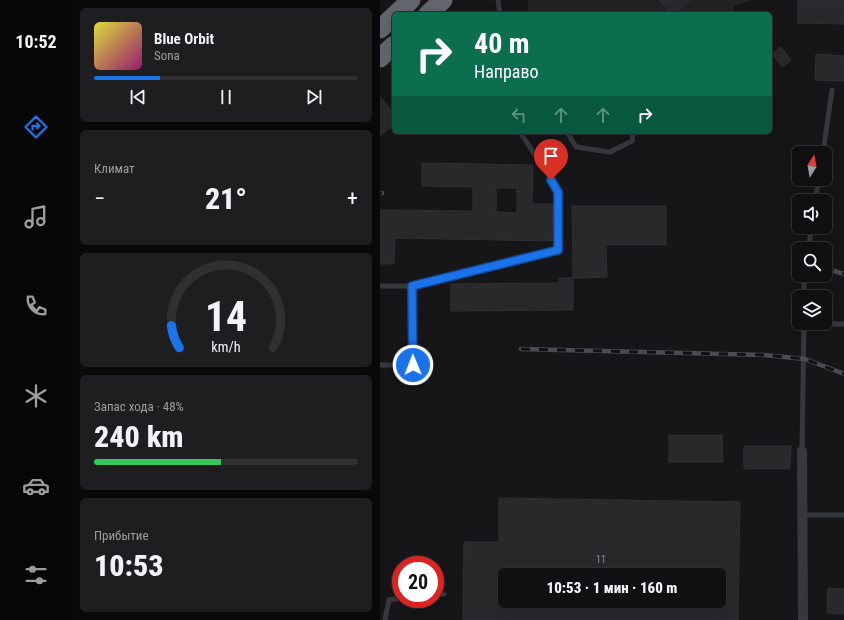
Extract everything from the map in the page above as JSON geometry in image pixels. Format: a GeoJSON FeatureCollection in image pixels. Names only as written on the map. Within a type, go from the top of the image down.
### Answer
{"type":"FeatureCollection","features":[{"type":"Feature","properties":{"kind":"highway"},"geometry":{"type":"LineString","coordinates":[[398,12],[411,0]]}},
{"type":"Feature","properties":{"kind":"highway"},"geometry":{"type":"LineString","coordinates":[[430,12],[443,0]]}},
{"type":"Feature","properties":{"kind":"highway"},"geometry":{"type":"LineString","coordinates":[[380,29],[392,18]]}},
{"type":"Feature","properties":{"kind":"highway"},"geometry":{"type":"LineString","coordinates":[[380,58],[392,47]]}},
{"type":"Feature","properties":{"kind":"street"},"geometry":{"type":"LineString","coordinates":[[802,451],[803,620]]}},
{"type":"Feature","properties":{"kind":"lane"},"geometry":{"type":"LineString","coordinates":[[498,0],[500,12]]}},
{"type":"Feature","properties":{"kind":"lane"},"geometry":{"type":"LineString","coordinates":[[824,146],[832,90]]}},
{"type":"Feature","properties":{"kind":"lane"},"geometry":{"type":"LineString","coordinates":[[380,286],[412,286],[558,250],[558,192],[521,134]]}},
{"type":"Feature","properties":{"kind":"lane"},"geometry":{"type":"LineString","coordinates":[[568,134],[576,147],[610,152],[632,141],[633,134]]}},
{"type":"Feature","properties":{"kind":"lane"},"geometry":{"type":"LineString","coordinates":[[380,365],[413,365],[412,286]]}},
{"type":"Feature","properties":{"kind":"lane"},"geometry":{"type":"LineString","coordinates":[[832,324],[844,324]]}},
{"type":"Feature","properties":{"kind":"lane"},"geometry":{"type":"LineString","coordinates":[[802,451],[804,330]]}},
{"type":"Feature","properties":{"kind":"lane"},"geometry":{"type":"LineString","coordinates":[[802,515],[844,515]]}},
{"type":"Feature","properties":{"kind":"lane"},"geometry":{"type":"LineString","coordinates":[[385,620],[389,600],[392,600]]}},
{"type":"Feature","properties":{"kind":"shaded area"},"geometry":{"type":"Polygon","coordinates":[[[528,0],[752,0],[734,6],[733,12],[527,12],[528,0]]]}},
{"type":"Feature","properties":{"kind":"building"},"geometry":{"type":"Polygon","coordinates":[[[659,0],[690,0],[675,12],[669,12],[659,0]]]}},
{"type":"Feature","properties":{"kind":"building"},"geometry":{"type":"Polygon","coordinates":[[[798,0],[844,0],[844,24],[798,23],[798,0]]]}},
{"type":"Feature","properties":{"kind":"building"},"geometry":{"type":"Polygon","coordinates":[[[781,47],[791,60],[782,67],[772,54],[781,47]]]}},
{"type":"Feature","properties":{"kind":"building"},"geometry":{"type":"Polygon","coordinates":[[[816,54],[844,56],[844,81],[815,80],[816,54]]]}},
{"type":"Feature","properties":{"kind":"building"},"geometry":{"type":"Polygon","coordinates":[[[380,97],[392,111],[392,126],[380,136],[380,97]]]}},
{"type":"Feature","properties":{"kind":"building"},"geometry":{"type":"Polygon","coordinates":[[[422,163],[533,165],[532,204],[553,204],[552,241],[395,238],[394,264],[380,264],[380,210],[473,211],[473,187],[422,186],[422,163]],[[496,188],[496,212],[517,213],[517,188],[496,188]]]}},
{"type":"Feature","properties":{"kind":"building"},"geometry":{"type":"Polygon","coordinates":[[[572,206],[666,206],[666,245],[606,245],[607,277],[573,278],[572,206]]]}},
{"type":"Feature","properties":{"kind":"building"},"geometry":{"type":"Polygon","coordinates":[[[559,278],[573,278],[573,310],[451,311],[451,284],[559,283],[559,278]]]}},
{"type":"Feature","properties":{"kind":"building"},"geometry":{"type":"Polygon","coordinates":[[[669,435],[722,435],[723,462],[669,462],[669,435]]]}},
{"type":"Feature","properties":{"kind":"building"},"geometry":{"type":"Polygon","coordinates":[[[744,446],[791,446],[790,469],[744,469],[744,446]]]}},
{"type":"Feature","properties":{"kind":"building"},"geometry":{"type":"Polygon","coordinates":[[[499,498],[740,502],[738,620],[463,620],[464,542],[499,542],[499,498]]]}},
{"type":"Feature","properties":{"kind":"building"},"geometry":{"type":"Polygon","coordinates":[[[828,588],[844,589],[844,614],[827,613],[828,588]]]}},
{"type":"Feature","properties":{"kind":"railway"},"geometry":{"type":"LineString","coordinates":[[832,270],[844,274]]}},
{"type":"Feature","properties":{"kind":"railway"},"geometry":{"type":"LineString","coordinates":[[521,349],[764,355],[805,359],[844,374]]}},
{"type":"Feature","properties":{"kind":"route"},"geometry":{"type":"LineString","coordinates":[[413,365],[412,286],[558,250],[558,192],[551,180]]}}]}
